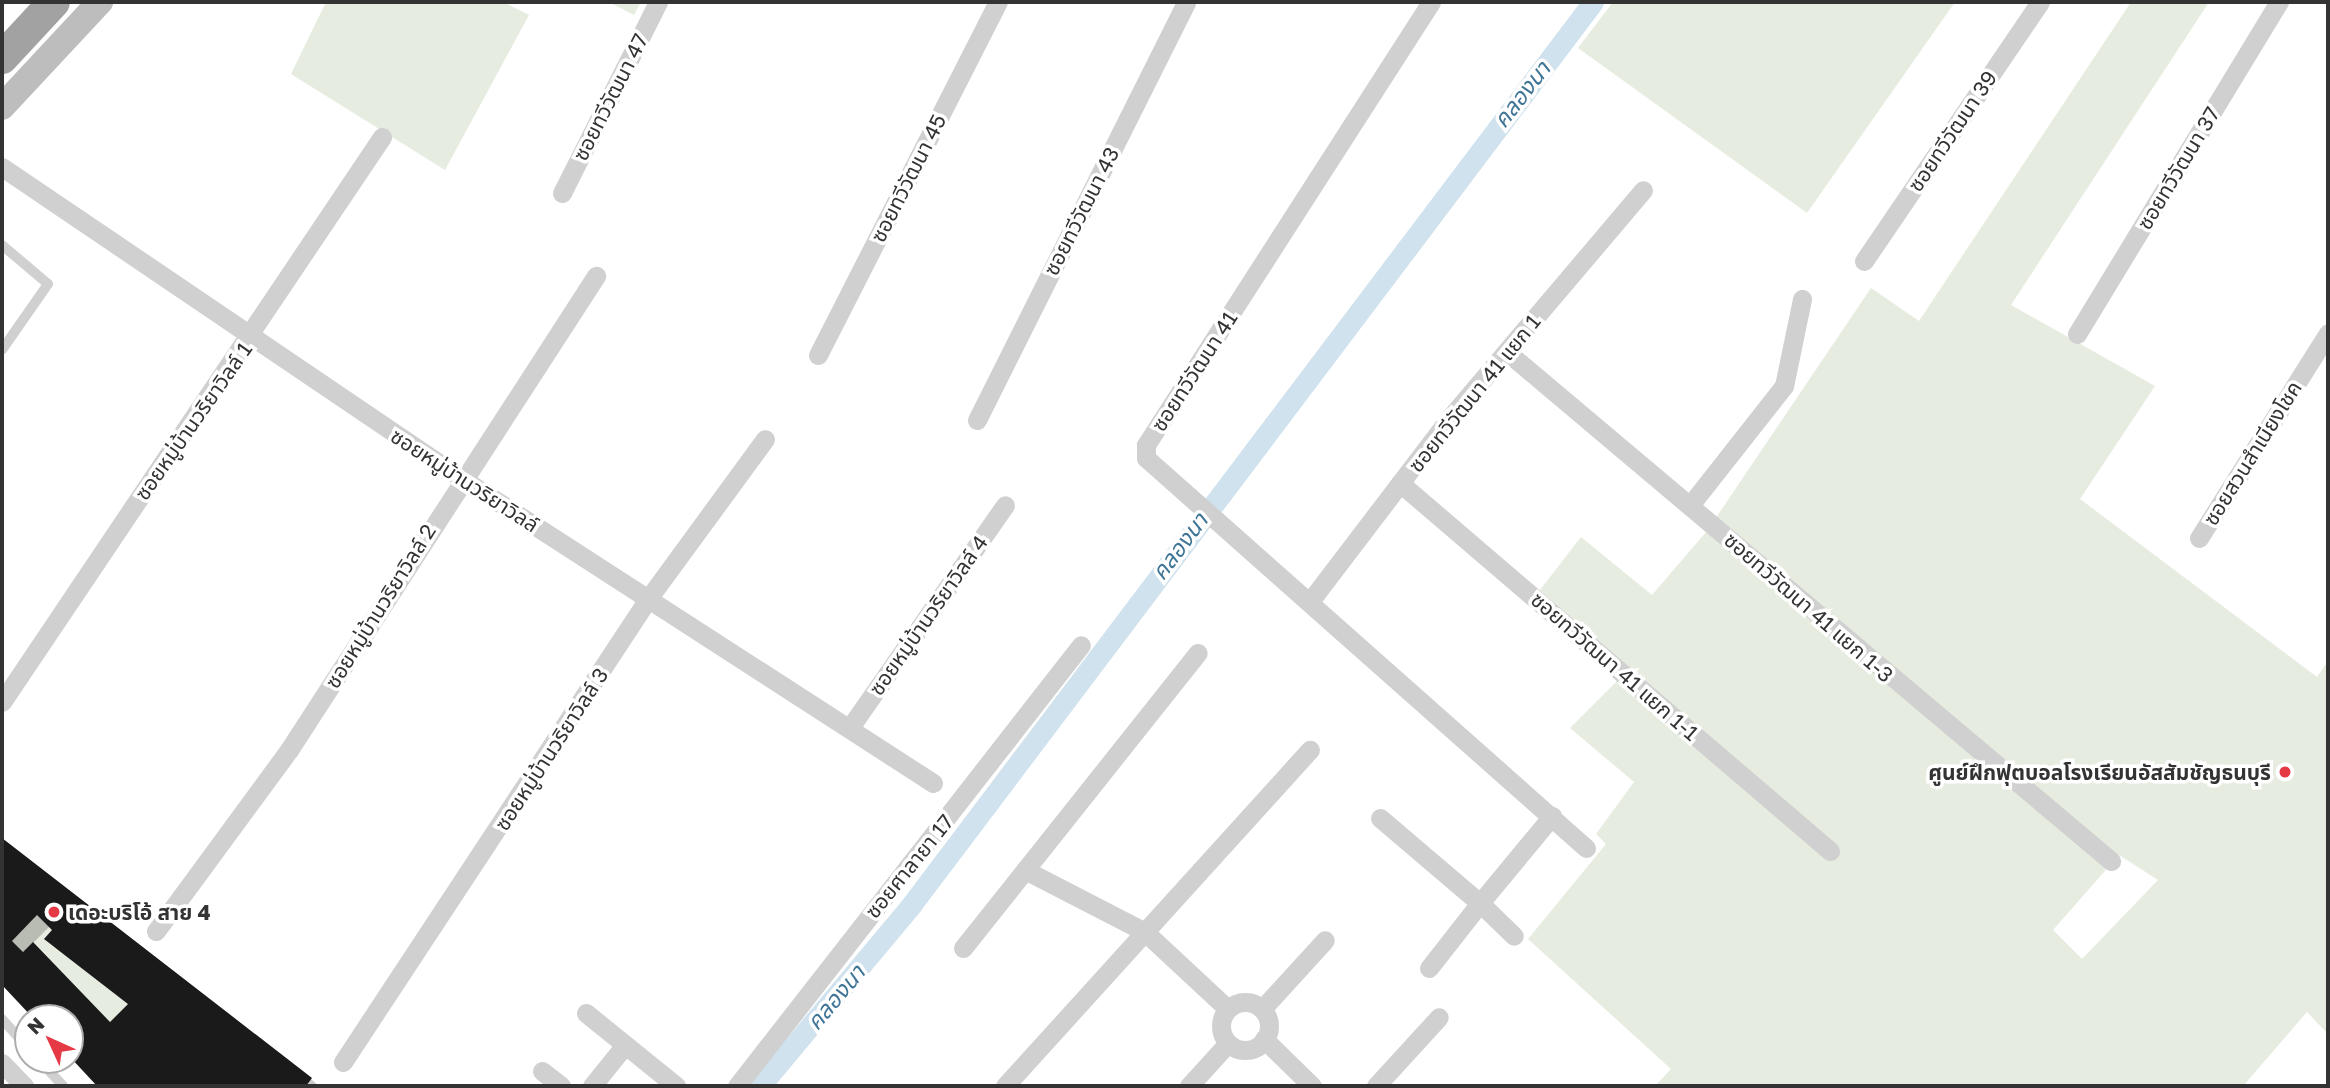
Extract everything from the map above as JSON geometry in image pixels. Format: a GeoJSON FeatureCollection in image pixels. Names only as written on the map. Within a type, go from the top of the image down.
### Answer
{"type":"FeatureCollection","features":[{"type":"Feature","properties":{"kind":"highway"},"geometry":{"type":"LineString","coordinates":[[2,58],[54,2]]}},
{"type":"Feature","properties":{"kind":"main road"},"geometry":{"type":"LineString","coordinates":[[2,107],[100,2]]}},
{"type":"Feature","properties":{"kind":"street","name":"ซอยทวีวัฒนา 47"},"geometry":{"type":"LineString","coordinates":[[562,193],[658,2]]}},
{"type":"Feature","properties":{"kind":"street","name":"ซอยทวีวัฒนา 45"},"geometry":{"type":"LineString","coordinates":[[818,355],[998,2]]}},
{"type":"Feature","properties":{"kind":"street","name":"ซอยทวีวัฒนา 43"},"geometry":{"type":"LineString","coordinates":[[976,420],[1185,2]]}},
{"type":"Feature","properties":{"kind":"street","name":"ซอยทวีวัฒนา 41"},"geometry":{"type":"LineString","coordinates":[[1431,2],[1146,445],[1150,468],[1222,521],[1586,848]]}},
{"type":"Feature","properties":{"kind":"street","name":"ซอยทวีวัฒนา 39"},"geometry":{"type":"LineString","coordinates":[[1864,261],[2039,2]]}},
{"type":"Feature","properties":{"kind":"street","name":"ซอยทวีวัฒนา 37"},"geometry":{"type":"LineString","coordinates":[[2077,334],[2279,2]]}},
{"type":"Feature","properties":{"kind":"street","name":"ซอยหมู่บ้านวริยาวิลล์ 1"},"geometry":{"type":"LineString","coordinates":[[2,702],[251,338],[382,137]]}},
{"type":"Feature","properties":{"kind":"street","name":"ซอยหมู่บ้านวริยาวิลล์"},"geometry":{"type":"LineString","coordinates":[[2,167],[461,478],[851,726],[933,783]]}},
{"type":"Feature","properties":{"kind":"street","name":"ซอยทวีวัฒนา 41 แยก 1"},"geometry":{"type":"LineString","coordinates":[[1311,600],[1400,483],[1643,190]]}},
{"type":"Feature","properties":{"kind":"street","name":"ซอยหมู่บ้านวริยาวิลล์ 2"},"geometry":{"type":"LineString","coordinates":[[156,931],[289,750],[461,478],[596,276]]}},
{"type":"Feature","properties":{"kind":"street"},"geometry":{"type":"LineString","coordinates":[[1691,505],[1784,386],[1802,299]]}},
{"type":"Feature","properties":{"kind":"street","name":"ซอยสวนสำเนียงโชค"},"geometry":{"type":"LineString","coordinates":[[2199,538],[2328,334]]}},
{"type":"Feature","properties":{"kind":"street","name":"ซอยทวีวัฒนา 41 แยก 1-3"},"geometry":{"type":"LineString","coordinates":[[1507,352],[2111,861]]}},
{"type":"Feature","properties":{"kind":"street","name":"ซอยหมู่บ้านวริยาวิลล์ 3"},"geometry":{"type":"LineString","coordinates":[[343,1062],[648,599],[765,439]]}},
{"type":"Feature","properties":{"kind":"street","name":"ซอยทวีวัฒนา 41 แยก 1-1"},"geometry":{"type":"LineString","coordinates":[[1400,483],[1830,851]]}},
{"type":"Feature","properties":{"kind":"street","name":"ซอยหมู่บ้านวริยาวิลล์ 4"},"geometry":{"type":"LineString","coordinates":[[851,726],[1005,505]]}},
{"type":"Feature","properties":{"kind":"street","name":"ซอยศาลายา 17"},"geometry":{"type":"LineString","coordinates":[[737,1086],[1081,645]]}},
{"type":"Feature","properties":{"kind":"street"},"geometry":{"type":"LineString","coordinates":[[963,948],[1198,653]]}},
{"type":"Feature","properties":{"kind":"street"},"geometry":{"type":"LineString","coordinates":[[1005,1086],[1310,750]]}},
{"type":"Feature","properties":{"kind":"street"},"geometry":{"type":"LineString","coordinates":[[1429,968],[1552,817]]}},
{"type":"Feature","properties":{"kind":"street"},"geometry":{"type":"LineString","coordinates":[[1380,818],[1480,903],[1514,936]]}},
{"type":"Feature","properties":{"kind":"street"},"geometry":{"type":"LineString","coordinates":[[1025,870],[1144,932],[1228,1009]]}},
{"type":"Feature","properties":{"kind":"street"},"geometry":{"type":"LineString","coordinates":[[1262,1009],[1325,940]]}},
{"type":"Feature","properties":{"kind":"street"},"geometry":{"type":"LineString","coordinates":[[1241,1002],[1262,1009],[1268,1024],[1264,1040],[1242,1050],[1228,1043],[1221,1030],[1228,1009],[1241,1002]]}},
{"type":"Feature","properties":{"kind":"street"},"geometry":{"type":"LineString","coordinates":[[586,1013],[676,1086]]}},
{"type":"Feature","properties":{"kind":"street"},"geometry":{"type":"LineString","coordinates":[[1376,1086],[1439,1017]]}},
{"type":"Feature","properties":{"kind":"street"},"geometry":{"type":"LineString","coordinates":[[1264,1040],[1312,1086]]}},
{"type":"Feature","properties":{"kind":"street"},"geometry":{"type":"LineString","coordinates":[[1189,1086],[1228,1043]]}},
{"type":"Feature","properties":{"kind":"street"},"geometry":{"type":"LineString","coordinates":[[592,1086],[625,1045]]}},
{"type":"Feature","properties":{"kind":"street"},"geometry":{"type":"LineString","coordinates":[[2,1063],[24,1086]]}},
{"type":"Feature","properties":{"kind":"street"},"geometry":{"type":"LineString","coordinates":[[542,1070],[561,1086]]}},
{"type":"Feature","properties":{"kind":"lane"},"geometry":{"type":"LineString","coordinates":[[2,245],[48,284],[2,350]]}},
{"type":"Feature","properties":{"kind":"lane"},"geometry":{"type":"LineString","coordinates":[[2,1019],[14,1032]]}},
{"type":"Feature","properties":{"kind":"shaded area"},"geometry":{"type":"Polygon","coordinates":[[[326,2],[503,2],[529,15],[445,170],[291,74],[326,2]]]}},
{"type":"Feature","properties":{"kind":"shaded area"},"geometry":{"type":"Polygon","coordinates":[[[609,2],[641,2],[634,15],[609,2]]]}},
{"type":"Feature","properties":{"kind":"shaded area"},"geometry":{"type":"Polygon","coordinates":[[[1613,2],[1955,2],[1807,213],[1578,48],[1613,2]]]}},
{"type":"Feature","properties":{"kind":"shaded area"},"geometry":{"type":"Polygon","coordinates":[[[2131,2],[2209,2],[2011,305],[2155,386],[2080,499],[2317,677],[2328,661],[2328,1034],[2307,1012],[2243,1086],[1655,1086],[1671,1069],[1528,939],[1606,844],[1596,834],[1634,782],[1570,728],[1630,668],[1540,590],[1581,537],[1652,595],[1707,531],[1871,288],[1919,321],[2131,2]],[[2119,855],[2053,930],[2082,959],[2158,880],[2119,855]]]}},
{"type":"Feature","properties":{"kind":"shaded area"},"geometry":{"type":"Polygon","coordinates":[[[37,915],[52,930],[45,939],[128,1004],[110,1022],[33,943],[23,952],[12,941],[37,915]]]}},
{"type":"Feature","properties":{"kind":"building","name":"เดอะบริโอ้ สาย 4"},"geometry":{"type":"Polygon","coordinates":[[[2,838],[312,1078],[306,1086],[97,1086],[84,1072],[84,1004],[20,1004],[2,985],[2,838]],[[37,915],[12,941],[23,952],[33,942],[110,1022],[128,1004],[44,939],[52,930],[37,915]]]}},
{"type":"Feature","properties":{"kind":"waterway","name":"คลองนา"},"geometry":{"type":"LineString","coordinates":[[760,1086],[912,904],[1593,2]]}},
{"type":"Feature","properties":{"kind":"place","name":"ศูนย์ฝึกฟุตบอลโรงเรียนอัสสัมชัญธนบุรี"},"geometry":{"type":"Point","coordinates":[2285,772]}},
{"type":"Feature","properties":{"kind":"place","name":"เดอะบริโอ้ สาย 4"},"geometry":{"type":"Point","coordinates":[54,912]}}]}
